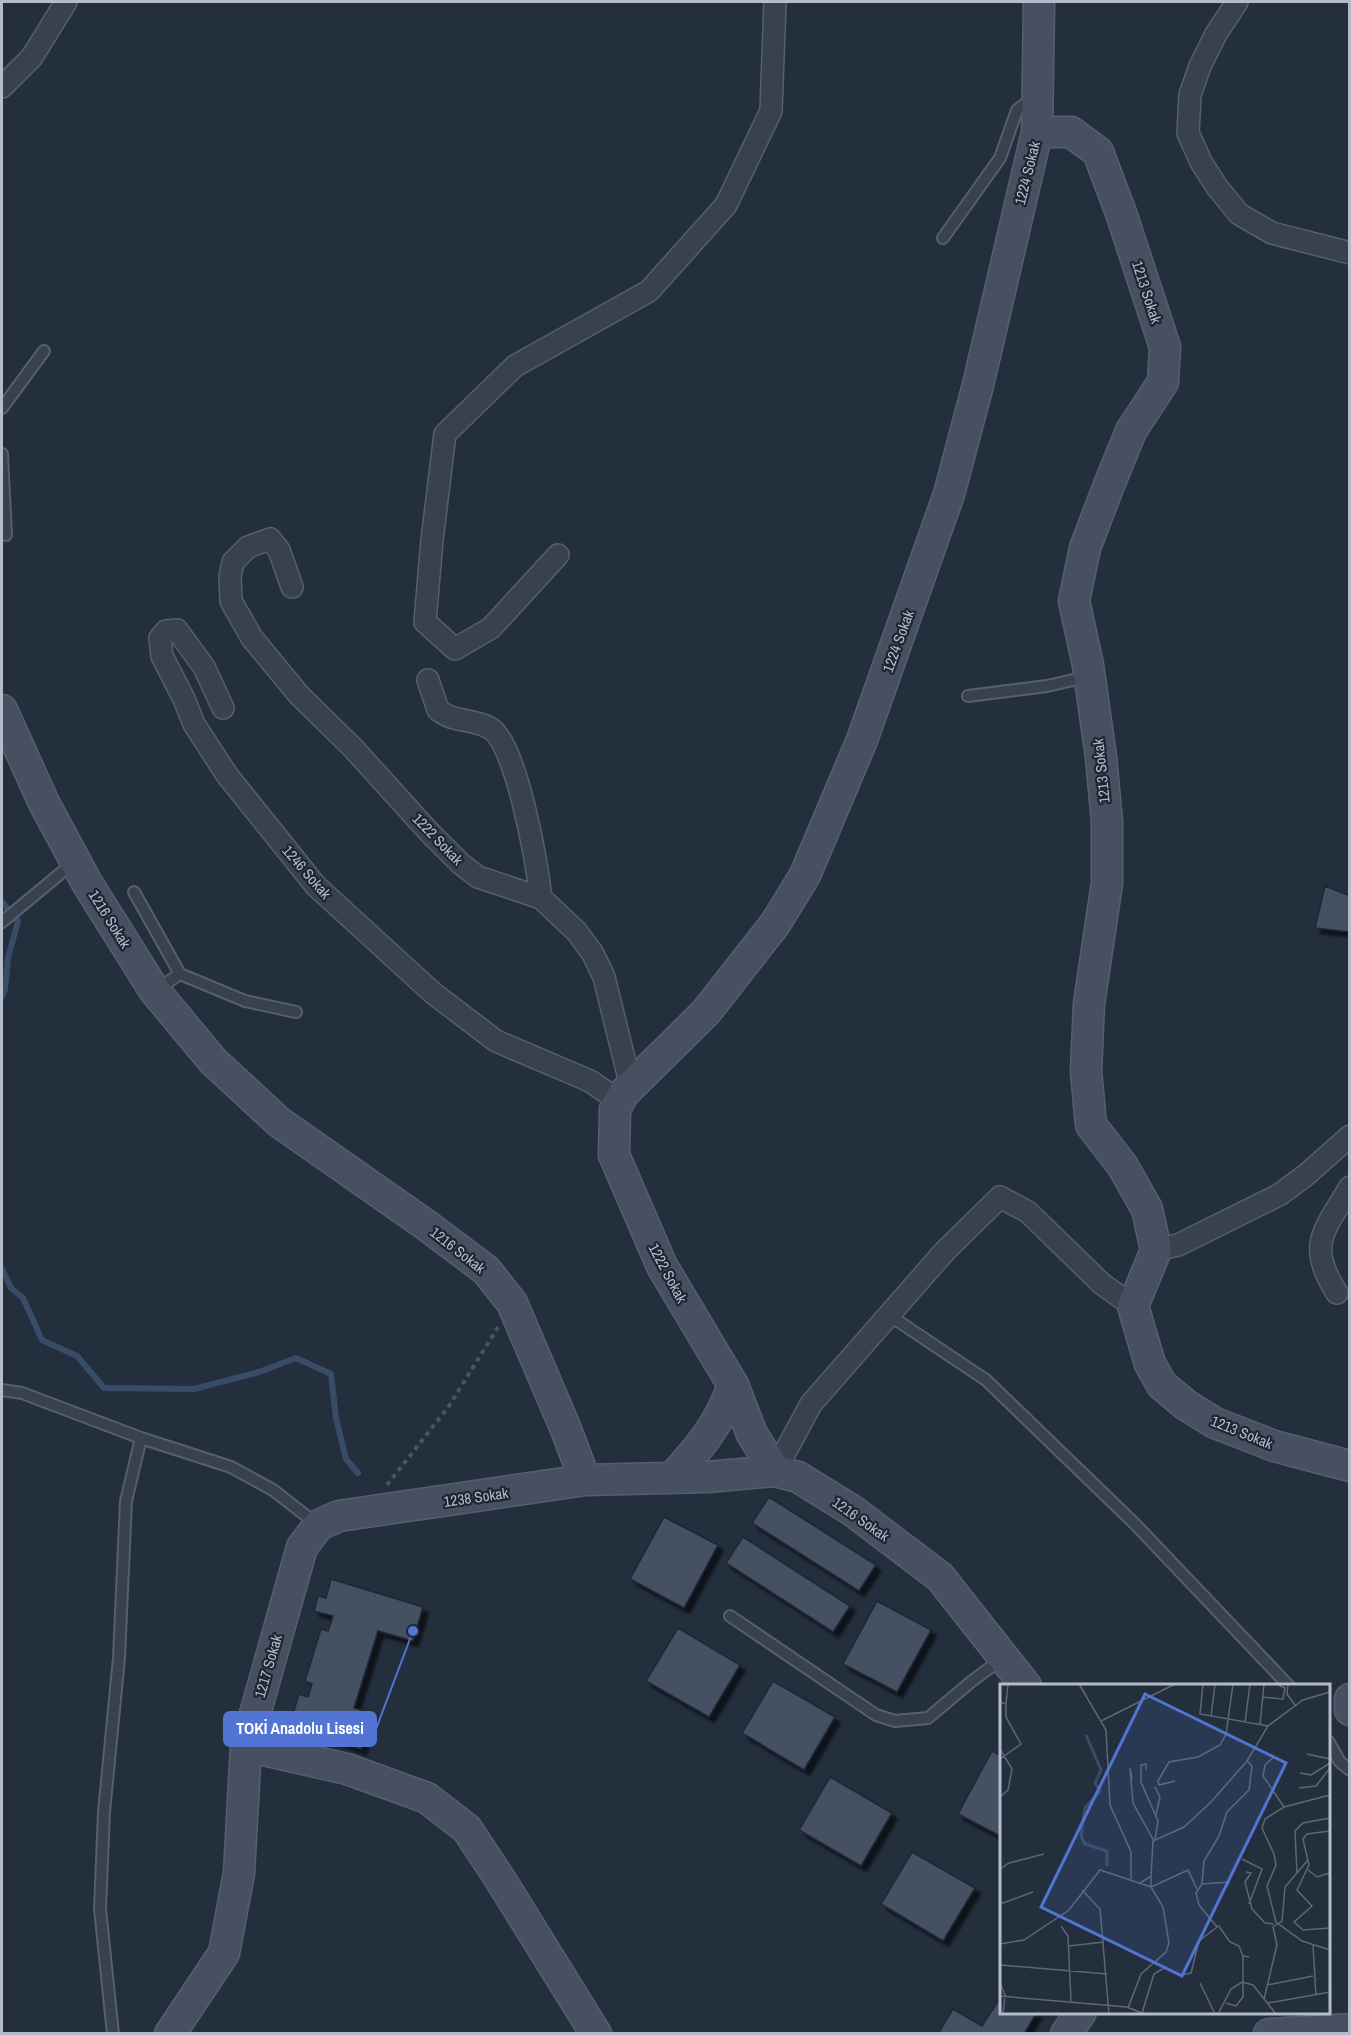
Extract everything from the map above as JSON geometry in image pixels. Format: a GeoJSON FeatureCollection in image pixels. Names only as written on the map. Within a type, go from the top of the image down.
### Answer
{"type":"FeatureCollection","features":[{"type":"Feature","properties":{"kind":"street"},"geometry":{"type":"LineString","coordinates":[[2,87],[32,57],[66,2]]}},
{"type":"Feature","properties":{"kind":"street"},"geometry":{"type":"LineString","coordinates":[[558,555],[491,628],[455,649],[425,622],[445,434],[515,366],[649,291],[726,205],[771,111],[775,2]]}},
{"type":"Feature","properties":{"kind":"street"},"geometry":{"type":"LineString","coordinates":[[1037,132],[1039,2]]}},
{"type":"Feature","properties":{"kind":"street"},"geometry":{"type":"LineString","coordinates":[[1237,2],[1216,34],[1200,66],[1190,95],[1188,133],[1217,187],[1239,214],[1272,233],[1350,253]]}},
{"type":"Feature","properties":{"kind":"street","name":"1213 Sokak"},"geometry":{"type":"LineString","coordinates":[[1037,132],[1071,132],[1098,152],[1121,213],[1165,347],[1163,382],[1131,431],[1085,548],[1074,601],[1090,676],[1107,822],[1107,883],[1089,1004],[1086,1071],[1091,1125],[1122,1165],[1147,1209],[1156,1250]]}},
{"type":"Feature","properties":{"kind":"street","name":"1224 Sokak"},"geometry":{"type":"LineString","coordinates":[[625,1094],[706,1012],[739,972],[775,924],[805,875],[814,854],[862,740],[949,494],[978,385],[1037,132]]}},
{"type":"Feature","properties":{"kind":"street","name":"1222 Sokak"},"geometry":{"type":"LineString","coordinates":[[292,587],[279,550],[270,539],[248,547],[233,562],[230,577],[231,601],[252,638],[299,695],[353,748],[461,864],[478,876],[541,898],[577,932],[593,954],[604,977],[625,1094],[615,1109],[614,1155],[662,1266],[733,1385],[752,1434],[775,1472]]}},
{"type":"Feature","properties":{"kind":"street","name":"1246 Sokak"},"geometry":{"type":"LineString","coordinates":[[223,708],[204,667],[187,643],[177,630],[166,631],[160,638],[162,656],[194,724],[227,775],[316,886],[433,993],[496,1041],[625,1094]]}},
{"type":"Feature","properties":{"kind":"street"},"geometry":{"type":"LineString","coordinates":[[428,680],[438,710],[452,718],[490,728],[502,742],[512,765],[529,831],[541,898]]}},
{"type":"Feature","properties":{"kind":"street","name":"1216 Sokak"},"geometry":{"type":"LineString","coordinates":[[2,710],[44,803],[75,861],[154,990],[213,1061],[279,1122],[486,1270],[512,1304],[565,1427],[585,1480],[775,1472],[798,1477],[853,1511],[940,1577],[1024,1684]]}},
{"type":"Feature","properties":{"kind":"street"},"geometry":{"type":"LineString","coordinates":[[775,1472],[811,1404],[945,1251],[1000,1197],[1028,1212],[1102,1284],[1133,1306],[1156,1250],[1178,1245],[1279,1195],[1306,1175],[1350,1136]]}},
{"type":"Feature","properties":{"kind":"street"},"geometry":{"type":"LineString","coordinates":[[1337,1293],[1325,1274],[1320,1247],[1326,1227],[1350,1187]]}},
{"type":"Feature","properties":{"kind":"street","name":"1213 Sokak"},"geometry":{"type":"LineString","coordinates":[[1133,1306],[1150,1364],[1162,1385],[1186,1405],[1215,1423],[1274,1446],[1350,1466]]}},
{"type":"Feature","properties":{"kind":"street"},"geometry":{"type":"LineString","coordinates":[[672,1478],[703,1444],[726,1408],[733,1385]]}},
{"type":"Feature","properties":{"kind":"street","name":"1238 Sokak"},"geometry":{"type":"LineString","coordinates":[[366,1512],[585,1480]]}},
{"type":"Feature","properties":{"kind":"street"},"geometry":{"type":"LineString","coordinates":[[318,1525],[339,1515],[366,1512]]}},
{"type":"Feature","properties":{"kind":"street","name":"1217 Sokak"},"geometry":{"type":"LineString","coordinates":[[170,2034],[224,1953],[239,1873],[246,1746],[302,1547],[318,1525]]}},
{"type":"Feature","properties":{"kind":"street"},"geometry":{"type":"LineString","coordinates":[[1350,1699],[1350,1710]]}},
{"type":"Feature","properties":{"kind":"street"},"geometry":{"type":"LineString","coordinates":[[246,1746],[347,1769],[427,1798],[467,1829],[596,2034]]}},
{"type":"Feature","properties":{"kind":"street"},"geometry":{"type":"LineString","coordinates":[[1066,2034],[1080,2014]]}},
{"type":"Feature","properties":{"kind":"street"},"geometry":{"type":"LineString","coordinates":[[1269,2034],[1350,2029]]}},
{"type":"Feature","properties":{"kind":"lane"},"geometry":{"type":"LineString","coordinates":[[944,238],[1000,158],[1017,110],[1037,95]]}},
{"type":"Feature","properties":{"kind":"lane"},"geometry":{"type":"LineString","coordinates":[[2,408],[44,351]]}},
{"type":"Feature","properties":{"kind":"lane"},"geometry":{"type":"LineString","coordinates":[[2,454],[6,535]]}},
{"type":"Feature","properties":{"kind":"lane"},"geometry":{"type":"LineString","coordinates":[[968,696],[1047,686],[1090,676]]}},
{"type":"Feature","properties":{"kind":"lane"},"geometry":{"type":"LineString","coordinates":[[2,922],[75,861]]}},
{"type":"Feature","properties":{"kind":"lane"},"geometry":{"type":"LineString","coordinates":[[134,892],[180,974],[245,1001],[296,1012]]}},
{"type":"Feature","properties":{"kind":"lane"},"geometry":{"type":"LineString","coordinates":[[154,990],[180,974]]}},
{"type":"Feature","properties":{"kind":"lane"},"geometry":{"type":"LineString","coordinates":[[889,1315],[986,1380],[1134,1522],[1287,1684]]}},
{"type":"Feature","properties":{"kind":"lane"},"geometry":{"type":"LineString","coordinates":[[2,1390],[22,1393],[141,1438],[231,1467],[273,1490],[318,1525]]}},
{"type":"Feature","properties":{"kind":"lane"},"geometry":{"type":"LineString","coordinates":[[113,2034],[100,1909],[104,1823],[119,1658],[126,1501],[141,1438]]}},
{"type":"Feature","properties":{"kind":"lane"},"geometry":{"type":"LineString","coordinates":[[730,1616],[876,1715],[895,1721],[927,1718],[972,1680],[1003,1658]]}},
{"type":"Feature","properties":{"kind":"lane"},"geometry":{"type":"LineString","coordinates":[[1330,1742],[1340,1762],[1350,1770]]}},
{"type":"Feature","properties":{"kind":"path"},"geometry":{"type":"LineString","coordinates":[[366,1512],[449,1406],[512,1304]]}},
{"type":"Feature","properties":{"kind":"building"},"geometry":{"type":"Polygon","coordinates":[[[1325,886],[1350,896],[1350,932],[1315,928],[1325,886]]]}},
{"type":"Feature","properties":{"kind":"building"},"geometry":{"type":"Polygon","coordinates":[[[769,1497],[876,1565],[859,1591],[752,1523],[769,1497]]]}},
{"type":"Feature","properties":{"kind":"building"},"geometry":{"type":"Polygon","coordinates":[[[664,1517],[718,1545],[684,1608],[630,1579],[664,1517]]]}},
{"type":"Feature","properties":{"kind":"building"},"geometry":{"type":"Polygon","coordinates":[[[743,1537],[850,1606],[833,1632],[726,1563],[743,1537]]]}},
{"type":"Feature","properties":{"kind":"building"},"geometry":{"type":"Polygon","coordinates":[[[331,1579],[423,1607],[413,1641],[378,1631],[354,1708],[371,1713],[361,1749],[289,1727],[299,1694],[308,1697],[312,1684],[305,1681],[321,1629],[328,1631],[333,1616],[314,1611],[318,1596],[326,1598],[331,1579]]]}},
{"type":"Feature","properties":{"kind":"building"},"geometry":{"type":"Polygon","coordinates":[[[877,1601],[931,1630],[897,1692],[843,1664],[877,1601]]]}},
{"type":"Feature","properties":{"kind":"building"},"geometry":{"type":"Polygon","coordinates":[[[678,1628],[740,1665],[709,1717],[646,1681],[678,1628]]]}},
{"type":"Feature","properties":{"kind":"building"},"geometry":{"type":"Polygon","coordinates":[[[773,1681],[835,1717],[804,1770],[742,1733],[773,1681]]]}},
{"type":"Feature","properties":{"kind":"building"},"geometry":{"type":"Polygon","coordinates":[[[992,1751],[1000,1755],[1000,1836],[958,1814],[992,1751]]]}},
{"type":"Feature","properties":{"kind":"building"},"geometry":{"type":"Polygon","coordinates":[[[830,1777],[892,1813],[861,1866],[799,1830],[830,1777]]]}},
{"type":"Feature","properties":{"kind":"building"},"geometry":{"type":"Polygon","coordinates":[[[912,1852],[975,1888],[943,1941],[881,1904],[912,1852]]]}},
{"type":"Feature","properties":{"kind":"building"},"geometry":{"type":"Polygon","coordinates":[[[1000,1998],[1000,2014],[1036,2014],[1024,2034],[938,2034],[953,2009],[982,2026],[1000,1998]]]}},
{"type":"Feature","properties":{"kind":"waterway"},"geometry":{"type":"LineString","coordinates":[[2,902],[18,921],[8,958],[5,989],[2,996]]}},
{"type":"Feature","properties":{"kind":"waterway"},"geometry":{"type":"LineString","coordinates":[[2,1269],[11,1288],[23,1298],[42,1340],[77,1356],[104,1388],[194,1389],[259,1372],[296,1358],[331,1374],[336,1418],[346,1459],[358,1473]]}},
{"type":"Feature","properties":{"kind":"place","name":"TOKİ Anadolu Lisesi"},"geometry":{"type":"Point","coordinates":[413,1631]}}]}
